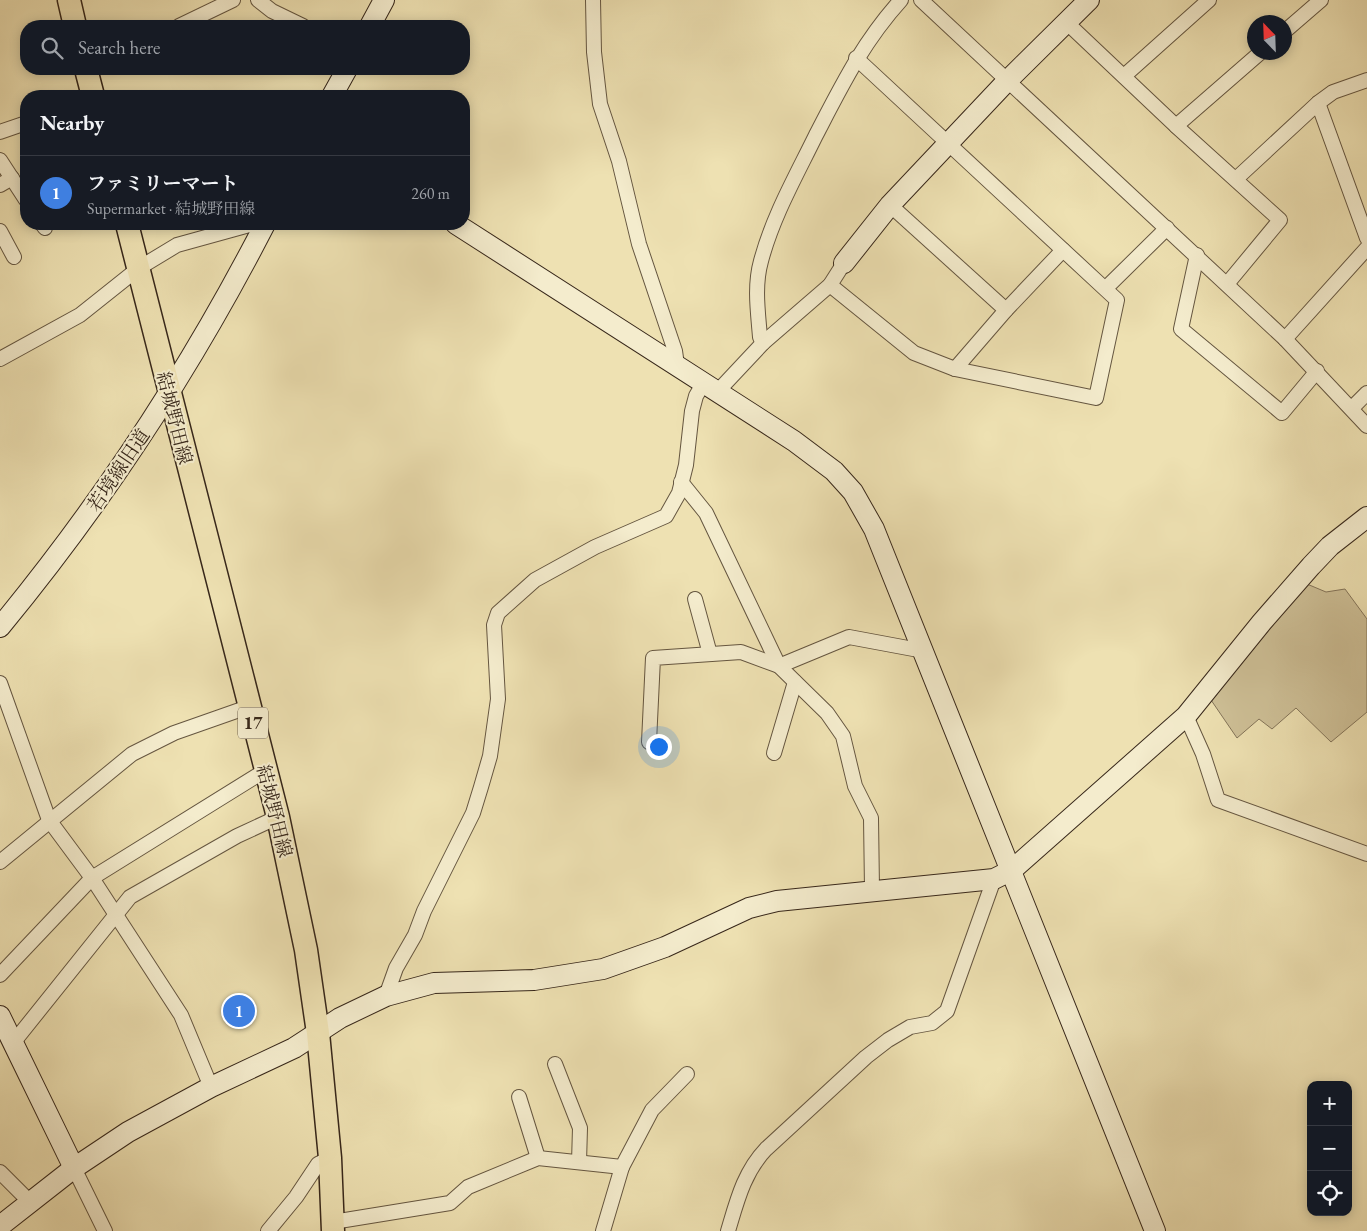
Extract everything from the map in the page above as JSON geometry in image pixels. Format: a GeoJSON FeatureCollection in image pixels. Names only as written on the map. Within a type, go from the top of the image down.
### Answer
{"type":"FeatureCollection","features":[{"type":"Feature","properties":{"kind":"main road"},"geometry":{"type":"LineString","coordinates":[[68,0],[73,20]]}},
{"type":"Feature","properties":{"kind":"main road","name":"結城野田線"},"geometry":{"type":"LineString","coordinates":[[129,230],[248,707],[278,817],[306,950],[318,1033],[330,1158],[333,1226]]}},
{"type":"Feature","properties":{"kind":"street"},"geometry":{"type":"LineString","coordinates":[[191,20],[233,0]]}},
{"type":"Feature","properties":{"kind":"street"},"geometry":{"type":"LineString","coordinates":[[258,0],[272,11],[291,20]]}},
{"type":"Feature","properties":{"kind":"street"},"geometry":{"type":"LineString","coordinates":[[373,20],[384,0]]}},
{"type":"Feature","properties":{"kind":"street"},"geometry":{"type":"LineString","coordinates":[[592,0],[594,52],[600,104],[619,162],[640,244],[675,350],[677,365]]}},
{"type":"Feature","properties":{"kind":"street"},"geometry":{"type":"LineString","coordinates":[[763,343],[760,337],[757,290],[761,262],[789,186],[856,58],[901,0]]}},
{"type":"Feature","properties":{"kind":"street"},"geometry":{"type":"LineString","coordinates":[[386,996],[396,968],[415,935],[424,911],[473,813],[490,756],[498,699],[494,625],[498,613],[536,580],[595,548],[666,516],[682,482],[686,465],[692,411],[696,396],[763,343],[830,285],[844,263],[890,205],[1066,21],[1089,0]]}},
{"type":"Feature","properties":{"kind":"street"},"geometry":{"type":"LineString","coordinates":[[1124,76],[1209,0]]}},
{"type":"Feature","properties":{"kind":"street"},"geometry":{"type":"LineString","coordinates":[[1292,25],[1321,0]]}},
{"type":"Feature","properties":{"kind":"street"},"geometry":{"type":"LineString","coordinates":[[925,1],[1008,81],[1285,339],[1367,426]]}},
{"type":"Feature","properties":{"kind":"street"},"geometry":{"type":"LineString","coordinates":[[1066,21],[1176,126],[1237,178],[1280,220],[1227,284]]}},
{"type":"Feature","properties":{"kind":"street"},"geometry":{"type":"LineString","coordinates":[[830,285],[914,353],[955,369],[1096,398],[1117,300],[856,58]]}},
{"type":"Feature","properties":{"kind":"street"},"geometry":{"type":"LineString","coordinates":[[1176,126],[1252,60]]}},
{"type":"Feature","properties":{"kind":"street"},"geometry":{"type":"LineString","coordinates":[[335,90],[344,75]]}},
{"type":"Feature","properties":{"kind":"street"},"geometry":{"type":"LineString","coordinates":[[1237,178],[1318,103],[1333,92],[1367,80]]}},
{"type":"Feature","properties":{"kind":"street"},"geometry":{"type":"LineString","coordinates":[[1318,103],[1367,238]]}},
{"type":"Feature","properties":{"kind":"street"},"geometry":{"type":"LineString","coordinates":[[0,132],[20,125]]}},
{"type":"Feature","properties":{"kind":"street"},"geometry":{"type":"LineString","coordinates":[[0,160],[6,182],[20,195]]}},
{"type":"Feature","properties":{"kind":"street"},"geometry":{"type":"LineString","coordinates":[[890,205],[1006,310]]}},
{"type":"Feature","properties":{"kind":"street"},"geometry":{"type":"LineString","coordinates":[[1106,288],[1167,228]]}},
{"type":"Feature","properties":{"kind":"street"},"geometry":{"type":"LineString","coordinates":[[0,359],[80,315],[139,268],[177,245],[231,230]]}},
{"type":"Feature","properties":{"kind":"street","name":"若境線旧道"},"geometry":{"type":"LineString","coordinates":[[0,627],[89,514],[124,465],[240,273],[262,230]]}},
{"type":"Feature","properties":{"kind":"street"},"geometry":{"type":"LineString","coordinates":[[465,230],[794,441],[834,471],[853,492],[874,529],[924,651],[1003,875],[1155,1231]]}},
{"type":"Feature","properties":{"kind":"street"},"geometry":{"type":"LineString","coordinates":[[0,231],[14,257]]}},
{"type":"Feature","properties":{"kind":"street"},"geometry":{"type":"LineString","coordinates":[[1285,339],[1367,248]]}},
{"type":"Feature","properties":{"kind":"street"},"geometry":{"type":"LineString","coordinates":[[955,369],[1006,310],[1063,250]]}},
{"type":"Feature","properties":{"kind":"street"},"geometry":{"type":"LineString","coordinates":[[1197,255],[1181,329],[1282,413],[1317,372]]}},
{"type":"Feature","properties":{"kind":"street"},"geometry":{"type":"LineString","coordinates":[[1352,408],[1367,393]]}},
{"type":"Feature","properties":{"kind":"street"},"geometry":{"type":"LineString","coordinates":[[682,482],[706,513],[779,666],[827,713],[843,736],[855,786],[871,818],[872,889]]}},
{"type":"Feature","properties":{"kind":"street"},"geometry":{"type":"LineString","coordinates":[[728,1231],[740,1190],[754,1161],[866,1057],[888,1040],[910,1027],[932,1023],[947,1011],[1003,875],[1100,795],[1186,716],[1311,566],[1330,546],[1367,517]]}},
{"type":"Feature","properties":{"kind":"street"},"geometry":{"type":"LineString","coordinates":[[695,599],[710,654]]}},
{"type":"Feature","properties":{"kind":"street"},"geometry":{"type":"LineString","coordinates":[[649,742],[653,658],[741,652],[779,666],[849,636],[924,651]]}},
{"type":"Feature","properties":{"kind":"street"},"geometry":{"type":"LineString","coordinates":[[774,753],[796,682]]}},
{"type":"Feature","properties":{"kind":"street"},"geometry":{"type":"LineString","coordinates":[[0,683],[50,820],[92,878],[181,1015],[211,1087]]}},
{"type":"Feature","properties":{"kind":"street"},"geometry":{"type":"LineString","coordinates":[[0,862],[132,754],[174,733],[248,707]]}},
{"type":"Feature","properties":{"kind":"street"},"geometry":{"type":"LineString","coordinates":[[1186,716],[1203,754],[1218,800],[1367,854]]}},
{"type":"Feature","properties":{"kind":"street"},"geometry":{"type":"LineString","coordinates":[[0,975],[92,878],[266,770]]}},
{"type":"Feature","properties":{"kind":"street"},"geometry":{"type":"LineString","coordinates":[[13,1043],[130,896],[237,836],[278,817]]}},
{"type":"Feature","properties":{"kind":"street"},"geometry":{"type":"LineString","coordinates":[[0,1226],[74,1168],[128,1132],[211,1087],[294,1048],[340,1018],[386,996],[434,983],[534,980],[604,969],[666,947],[749,908],[777,901],[1003,875]]}},
{"type":"Feature","properties":{"kind":"street"},"geometry":{"type":"LineString","coordinates":[[0,1016],[105,1231]]}},
{"type":"Feature","properties":{"kind":"street"},"geometry":{"type":"LineString","coordinates":[[555,1064],[580,1128],[579,1162]]}},
{"type":"Feature","properties":{"kind":"street"},"geometry":{"type":"LineString","coordinates":[[603,1231],[622,1167],[652,1110],[687,1074]]}},
{"type":"Feature","properties":{"kind":"street"},"geometry":{"type":"LineString","coordinates":[[520,1097],[538,1158]]}},
{"type":"Feature","properties":{"kind":"street"},"geometry":{"type":"LineString","coordinates":[[268,1231],[296,1197],[318,1164],[330,1158]]}},
{"type":"Feature","properties":{"kind":"street"},"geometry":{"type":"LineString","coordinates":[[333,1226],[450,1203],[468,1187],[538,1158],[622,1167]]}},
{"type":"Feature","properties":{"kind":"street"},"geometry":{"type":"LineString","coordinates":[[0,1172],[30,1202]]}},
{"type":"Feature","properties":{"kind":"shaded area"},"geometry":{"type":"Polygon","coordinates":[[[1307,584],[1326,592],[1345,589],[1367,619],[1367,712],[1331,742],[1296,708],[1272,729],[1259,719],[1237,738],[1211,700],[1307,584]]]}},
{"type":"Feature","properties":{"kind":"place","name":"ファミリーマート"},"geometry":{"type":"Point","coordinates":[239,1011]}}]}
